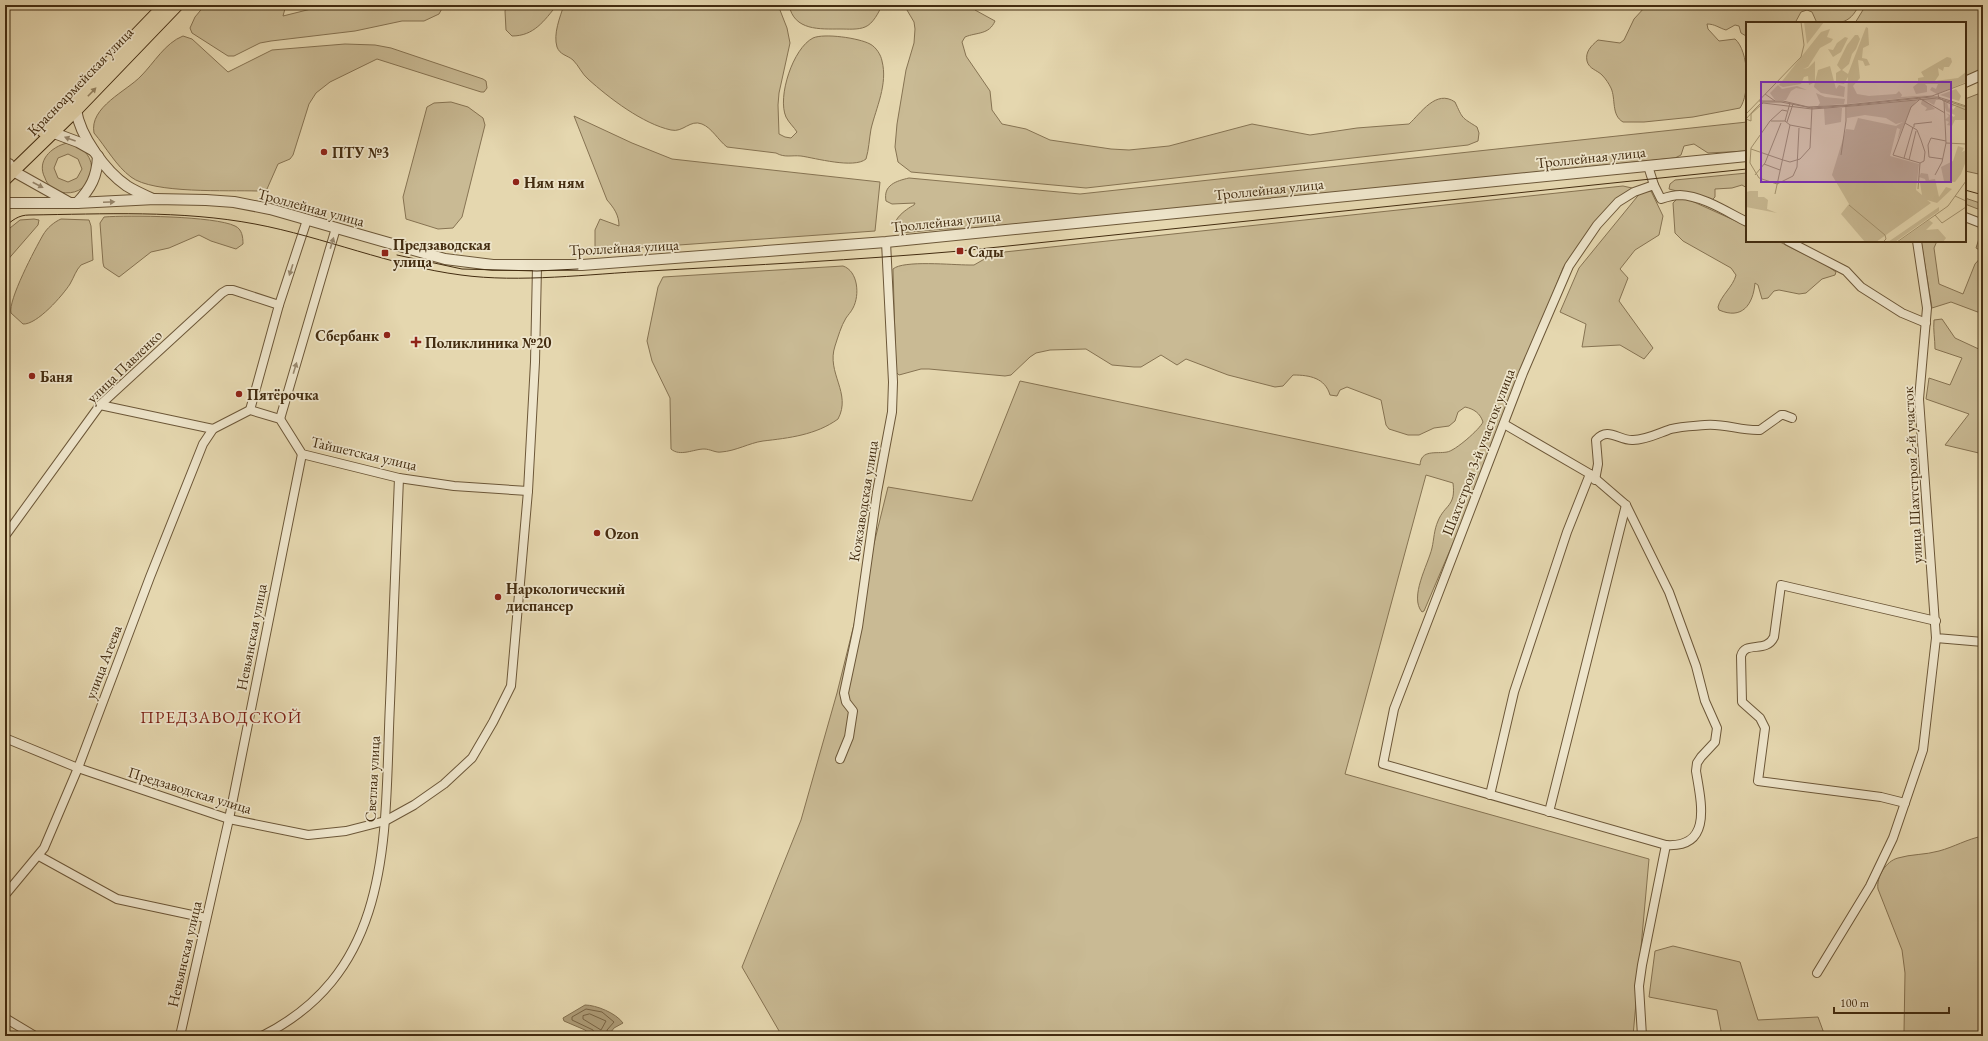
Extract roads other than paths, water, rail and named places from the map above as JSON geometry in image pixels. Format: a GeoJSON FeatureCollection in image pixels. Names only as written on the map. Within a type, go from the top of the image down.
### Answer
{"type":"FeatureCollection","features":[{"type":"Feature","properties":{"kind":"main road","name":"Красноармейская улица"},"geometry":{"type":"LineString","coordinates":[[48,131],[165,5]]}},
{"type":"Feature","properties":{"kind":"main road","name":"Красноармейская улица"},"geometry":{"type":"LineString","coordinates":[[48,131],[76,110],[177,5]]}},
{"type":"Feature","properties":{"kind":"main road"},"geometry":{"type":"LineString","coordinates":[[8,171],[48,131]]}},
{"type":"Feature","properties":{"kind":"street"},"geometry":{"type":"LineString","coordinates":[[1966,82],[1983,74]]}},
{"type":"Feature","properties":{"kind":"street"},"geometry":{"type":"LineString","coordinates":[[76,110],[79,123],[96,153],[127,186],[154,199]]}},
{"type":"Feature","properties":{"kind":"street"},"geometry":{"type":"LineString","coordinates":[[48,131],[78,142],[96,153]]}},
{"type":"Feature","properties":{"kind":"street"},"geometry":{"type":"LineString","coordinates":[[8,171],[74,203],[91,187],[96,178],[96,153]]}},
{"type":"Feature","properties":{"kind":"street","name":"Троллейная улица"},"geometry":{"type":"LineString","coordinates":[[5,203],[74,203],[154,199],[234,202],[270,209],[445,259],[493,265],[537,266],[638,262],[886,242],[1746,156]]}},
{"type":"Feature","properties":{"kind":"street"},"geometry":{"type":"LineString","coordinates":[[1648,166],[1654,185],[1661,198],[1676,195],[1690,197],[1708,203],[1746,222]]}},
{"type":"Feature","properties":{"kind":"street","name":"Шахтстроя 3-й участок улица"},"geometry":{"type":"LineString","coordinates":[[1490,794],[1383,764],[1394,709],[1504,424],[1569,266],[1597,225],[1618,202],[1634,192],[1654,185]]}},
{"type":"Feature","properties":{"kind":"street"},"geometry":{"type":"LineString","coordinates":[[1966,217],[1983,224]]}},
{"type":"Feature","properties":{"kind":"street"},"geometry":{"type":"LineString","coordinates":[[250,410],[279,305],[306,220]]}},
{"type":"Feature","properties":{"kind":"street"},"geometry":{"type":"LineString","coordinates":[[100,405],[213,429],[250,410],[280,419],[336,228]]}},
{"type":"Feature","properties":{"kind":"street","name":"Кожзаводская улица"},"geometry":{"type":"LineString","coordinates":[[840,759],[849,736],[852,712],[846,702],[844,693],[858,627],[877,492],[893,407],[886,242]]}},
{"type":"Feature","properties":{"kind":"street"},"geometry":{"type":"LineString","coordinates":[[1790,242],[1846,271],[1861,287],[1902,313],[1926,323]]}},
{"type":"Feature","properties":{"kind":"street","name":"улица Шахтстроя 2-й участок"},"geometry":{"type":"LineString","coordinates":[[1817,973],[1870,886],[1890,846],[1923,750],[1936,638],[1936,621],[1919,399],[1927,308],[1917,242]]}},
{"type":"Feature","properties":{"kind":"street","name":"Предзаводская улица"},"geometry":{"type":"LineString","coordinates":[[5,738],[78,768],[229,819],[308,835],[346,831],[385,821],[414,805],[444,784],[472,758],[493,722],[511,686],[528,491],[536,362],[537,266]]}},
{"type":"Feature","properties":{"kind":"street","name":"улица Павленко"},"geometry":{"type":"LineString","coordinates":[[5,536],[100,405],[222,292],[233,290],[279,305]]}},
{"type":"Feature","properties":{"kind":"street"},"geometry":{"type":"LineString","coordinates":[[1504,424],[1592,477],[1626,505],[1669,592],[1696,666],[1705,701],[1717,728],[1715,742],[1697,764],[1696,771],[1702,820],[1700,828],[1694,837],[1687,842],[1676,845],[1666,845],[1490,794],[1514,692],[1567,532],[1592,477],[1598,464],[1596,440],[1602,434],[1612,433],[1625,440],[1637,440],[1672,429],[1707,424],[1760,430],[1780,415],[1792,418]]}},
{"type":"Feature","properties":{"kind":"street","name":"Тайшетская улица"},"geometry":{"type":"LineString","coordinates":[[280,419],[302,454],[399,478],[454,486],[528,491]]}},
{"type":"Feature","properties":{"kind":"street","name":"улица Агеева"},"geometry":{"type":"LineString","coordinates":[[5,895],[39,856],[44,848],[78,768],[150,577],[203,444],[213,429]]}},
{"type":"Feature","properties":{"kind":"street","name":"Невьянская улица"},"geometry":{"type":"LineString","coordinates":[[180,1036],[229,819],[302,454]]}},
{"type":"Feature","properties":{"kind":"street","name":"Светлая улица"},"geometry":{"type":"LineString","coordinates":[[262,1036],[277,1029],[298,1014],[321,994],[335,978],[348,959],[366,921],[378,882],[385,821],[399,478]]}},
{"type":"Feature","properties":{"kind":"street"},"geometry":{"type":"LineString","coordinates":[[1549,812],[1626,505]]}},
{"type":"Feature","properties":{"kind":"street"},"geometry":{"type":"LineString","coordinates":[[1905,803],[1881,797],[1758,781],[1765,728],[1760,718],[1742,702],[1741,656],[1746,648],[1766,646],[1772,642],[1781,585],[1936,621]]}},
{"type":"Feature","properties":{"kind":"street"},"geometry":{"type":"LineString","coordinates":[[1936,638],[1983,642]]}},
{"type":"Feature","properties":{"kind":"street"},"geometry":{"type":"LineString","coordinates":[[1642,1036],[1639,986],[1666,845]]}},
{"type":"Feature","properties":{"kind":"street"},"geometry":{"type":"LineString","coordinates":[[39,856],[117,899],[206,918]]}},
{"type":"Feature","properties":{"kind":"street"},"geometry":{"type":"LineString","coordinates":[[5,1018],[35,1036]]}},
{"type":"Feature","properties":{"kind":"water"},"geometry":{"type":"Polygon","coordinates":[[[585,1005],[595,1006],[606,1010],[620,1019],[623,1023],[614,1028],[611,1032],[612,1036],[592,1036],[585,1030],[564,1021],[563,1018],[585,1005]]]}},
{"type":"Feature","properties":{"kind":"tram line"},"geometry":{"type":"LineString","coordinates":[[5,227],[16,218],[29,215],[142,214],[199,217],[255,224],[306,236],[435,271],[483,277],[530,278],[843,260],[960,251],[1746,169]]}},
{"type":"Feature","properties":{"kind":"tram line"},"geometry":{"type":"LineString","coordinates":[[1966,190],[1983,195]]}},
{"type":"Feature","properties":{"kind":"tram line"},"geometry":{"type":"LineString","coordinates":[[397,255],[462,269],[537,271],[578,269]]}},
{"type":"Feature","properties":{"kind":"place","name":"ПТУ №3"},"geometry":{"type":"Point","coordinates":[324,152]}},
{"type":"Feature","properties":{"kind":"place","name":"Ням ням"},"geometry":{"type":"Point","coordinates":[516,182]}},
{"type":"Feature","properties":{"kind":"place","name":"Сады"},"geometry":{"type":"Point","coordinates":[960,251]}},
{"type":"Feature","properties":{"kind":"place","name":"Предзаводская улица"},"geometry":{"type":"Point","coordinates":[385,253]}},
{"type":"Feature","properties":{"kind":"place","name":"Сбербанк"},"geometry":{"type":"Point","coordinates":[387,335]}},
{"type":"Feature","properties":{"kind":"place","name":"Поликлиника №20"},"geometry":{"type":"Point","coordinates":[416,342]}},
{"type":"Feature","properties":{"kind":"place","name":"Баня"},"geometry":{"type":"Point","coordinates":[32,376]}},
{"type":"Feature","properties":{"kind":"place","name":"Пятёрочка"},"geometry":{"type":"Point","coordinates":[239,394]}},
{"type":"Feature","properties":{"kind":"place","name":"Ozon"},"geometry":{"type":"Point","coordinates":[597,533]}},
{"type":"Feature","properties":{"kind":"place","name":"Наркологический диспансер"},"geometry":{"type":"Point","coordinates":[498,597]}},
{"type":"Feature","properties":{"kind":"district","name":"ПРЕДЗАВОДСКОЙ"},"geometry":{"type":"Point","coordinates":[221,717]}}]}
